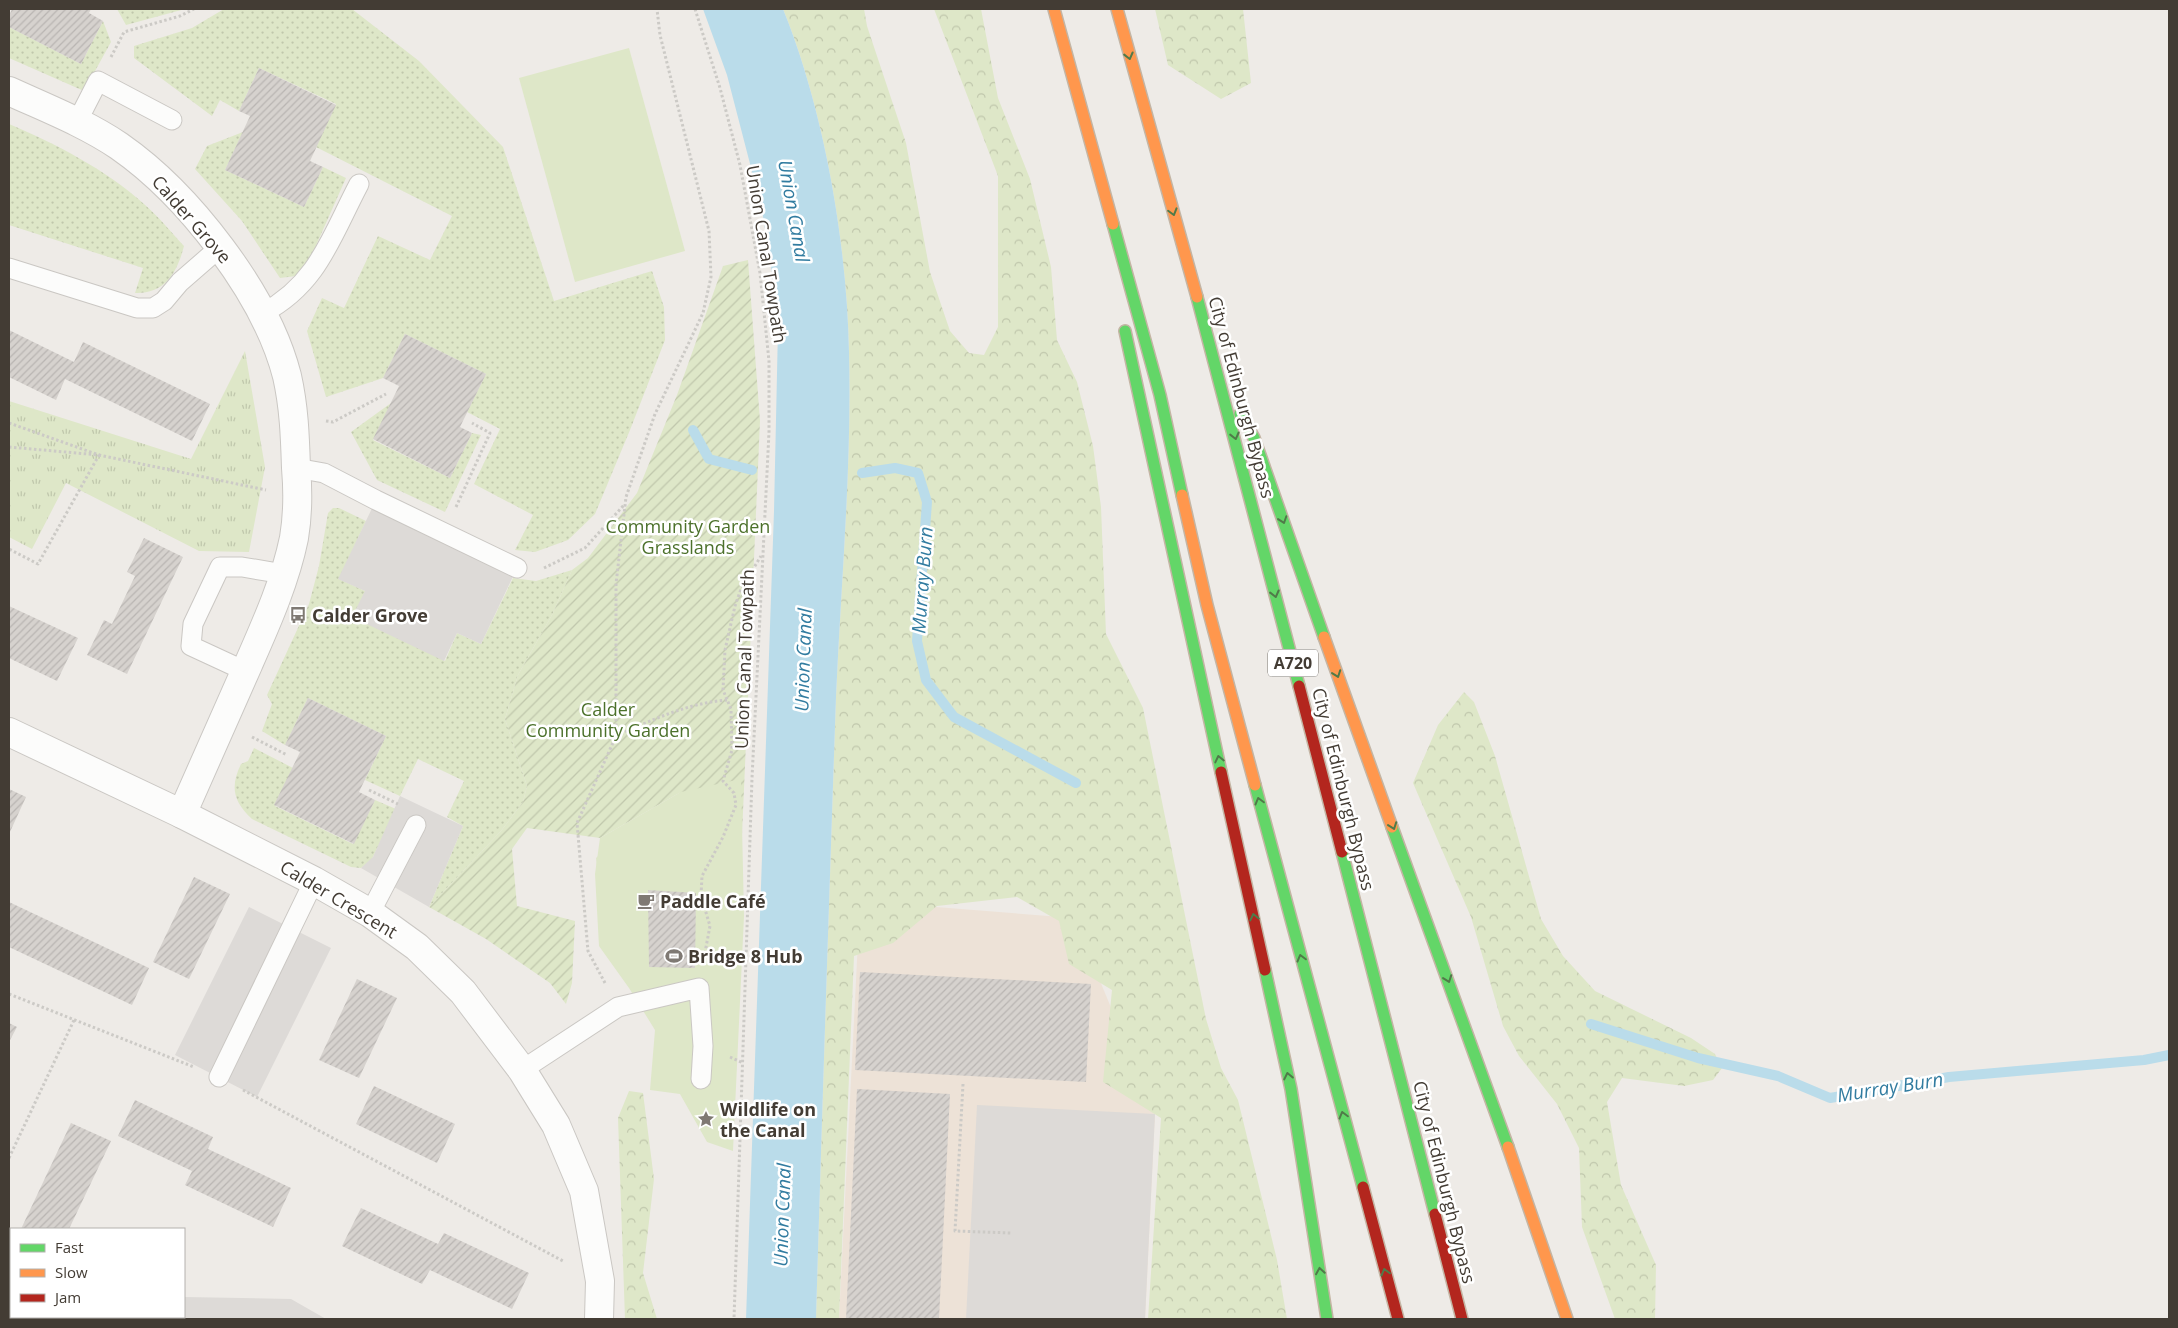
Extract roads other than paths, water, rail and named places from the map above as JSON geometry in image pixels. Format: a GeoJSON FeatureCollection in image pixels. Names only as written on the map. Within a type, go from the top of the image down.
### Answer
{"type":"FeatureCollection","features":[{"type":"Feature","properties":{"kind":"highway"},"geometry":{"type":"LineString","coordinates":[[1054,9],[1160,395],[1210,614],[1398,1319]]}},
{"type":"Feature","properties":{"kind":"highway","name":"City of Edinburgh Bypass"},"geometry":{"type":"LineString","coordinates":[[1117,9],[1220,381],[1462,1319]]}},
{"type":"Feature","properties":{"kind":"highway"},"geometry":{"type":"LineString","coordinates":[[1089,138],[1115,274]]}},
{"type":"Feature","properties":{"kind":"highway"},"geometry":{"type":"LineString","coordinates":[[1124,323],[1141,411],[1291,1090],[1327,1319]]}},
{"type":"Feature","properties":{"kind":"highway","name":"A720"},"geometry":{"type":"LineString","coordinates":[[1220,381],[1254,438],[1305,586],[1502,1129],[1567,1319]]}},
{"type":"Feature","properties":{"kind":"street","name":"Calder Grove"},"geometry":{"type":"LineString","coordinates":[[9,91],[77,122],[118,146],[150,170],[183,202],[219,248],[262,313],[286,374],[295,419],[298,496],[294,538],[268,620],[182,814]]}},
{"type":"Feature","properties":{"kind":"street","name":"Calder Crescent"},"geometry":{"type":"LineString","coordinates":[[9,732],[182,814],[314,881],[370,913],[416,947],[463,992],[522,1070],[556,1125],[584,1191],[600,1281],[599,1319]]}},
{"type":"Feature","properties":{"kind":"lane"},"geometry":{"type":"LineString","coordinates":[[77,122],[98,81],[172,120]]}},
{"type":"Feature","properties":{"kind":"lane"},"geometry":{"type":"LineString","coordinates":[[262,313],[293,295],[314,270],[359,184]]}},
{"type":"Feature","properties":{"kind":"lane"},"geometry":{"type":"LineString","coordinates":[[9,268],[138,308],[153,308],[164,301],[180,282],[219,248]]}},
{"type":"Feature","properties":{"kind":"lane"},"geometry":{"type":"LineString","coordinates":[[296,468],[324,473],[517,568]]}},
{"type":"Feature","properties":{"kind":"lane"},"geometry":{"type":"LineString","coordinates":[[245,672],[191,646],[193,624],[220,567],[242,567],[284,574]]}},
{"type":"Feature","properties":{"kind":"lane"},"geometry":{"type":"LineString","coordinates":[[370,913],[416,825]]}},
{"type":"Feature","properties":{"kind":"lane"},"geometry":{"type":"LineString","coordinates":[[219,1077],[314,881]]}},
{"type":"Feature","properties":{"kind":"lane"},"geometry":{"type":"LineString","coordinates":[[522,1070],[618,1007],[698,988],[703,1046],[701,1078]]}},
{"type":"Feature","properties":{"kind":"water","name":"Union Canal"},"geometry":{"type":"Polygon","coordinates":[[[703,9],[783,9],[798,48],[821,133],[831,178],[844,267],[849,352],[849,438],[836,697],[816,1319],[746,1319],[774,511],[778,328],[762,210],[727,75],[703,9]]]}},
{"type":"Feature","properties":{"kind":"waterway","name":"Murray Burn"},"geometry":{"type":"LineString","coordinates":[[693,430],[709,459],[752,470]]}},
{"type":"Feature","properties":{"kind":"waterway","name":"Murray Burn"},"geometry":{"type":"LineString","coordinates":[[862,473],[895,468],[918,473],[927,502],[917,641],[926,680],[954,717],[1076,783]]}},
{"type":"Feature","properties":{"kind":"waterway","name":"Murray Burn"},"geometry":{"type":"LineString","coordinates":[[1591,1024],[1698,1058],[1778,1076],[1830,1098],[1949,1077],[2144,1060],[2169,1055]]}},
{"type":"Feature","properties":{"kind":"place","name":"Calder Grove"},"geometry":{"type":"Point","coordinates":[298,615]}},
{"type":"Feature","properties":{"kind":"place","name":"Paddle Café"},"geometry":{"type":"Point","coordinates":[646,901]}},
{"type":"Feature","properties":{"kind":"place","name":"Bridge 8 Hub"},"geometry":{"type":"Point","coordinates":[674,956]}},
{"type":"Feature","properties":{"kind":"place","name":"Wildlife on the Canal"},"geometry":{"type":"Point","coordinates":[706,1119]}},
{"type":"Feature","properties":{"kind":"park label","name":"Community Garden Grasslands"},"geometry":{"type":"Point","coordinates":[688,536]}},
{"type":"Feature","properties":{"kind":"park label","name":"Calder Community Garden"},"geometry":{"type":"Point","coordinates":[608,720]}}]}
